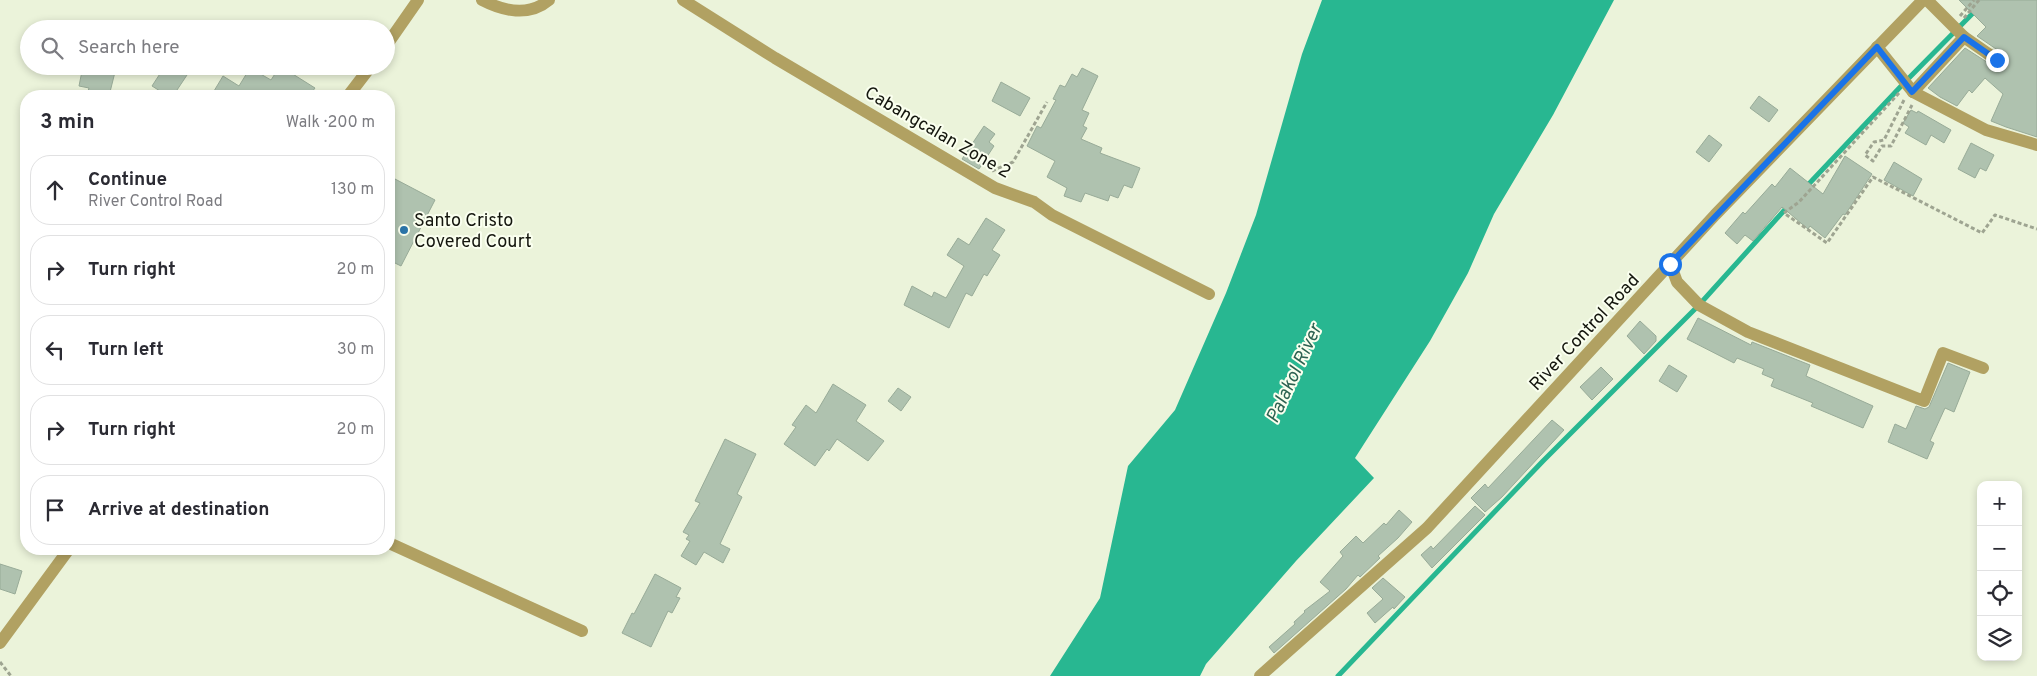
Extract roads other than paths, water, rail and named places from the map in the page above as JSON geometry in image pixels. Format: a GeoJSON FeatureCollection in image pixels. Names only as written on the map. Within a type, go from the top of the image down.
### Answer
{"type":"FeatureCollection","features":[{"type":"Feature","properties":{"kind":"street"},"geometry":{"type":"LineString","coordinates":[[395,33],[418,0]]}},
{"type":"Feature","properties":{"kind":"street"},"geometry":{"type":"LineString","coordinates":[[482,0],[505,9],[525,11],[537,8],[549,0]]}},
{"type":"Feature","properties":{"kind":"street","name":"Cabangcalan Zone 2"},"geometry":{"type":"LineString","coordinates":[[683,0],[776,58],[995,188],[1034,202],[1052,215],[1209,294]]}},
{"type":"Feature","properties":{"kind":"street","name":"River Control Road"},"geometry":{"type":"LineString","coordinates":[[1260,676],[1428,528],[1670,264],[1923,0]]}},
{"type":"Feature","properties":{"kind":"street"},"geometry":{"type":"LineString","coordinates":[[1927,0],[1964,37],[1997,60]]}},
{"type":"Feature","properties":{"kind":"street"},"geometry":{"type":"LineString","coordinates":[[1910,93],[1964,37]]}},
{"type":"Feature","properties":{"kind":"street"},"geometry":{"type":"LineString","coordinates":[[1877,47],[1910,93],[1986,130],[2037,145]]}},
{"type":"Feature","properties":{"kind":"street"},"geometry":{"type":"LineString","coordinates":[[353,90],[364,75]]}},
{"type":"Feature","properties":{"kind":"street"},"geometry":{"type":"LineString","coordinates":[[1670,264],[1677,282],[1699,305],[1748,332],[1924,401],[1942,352],[1982,368]]}},
{"type":"Feature","properties":{"kind":"street"},"geometry":{"type":"LineString","coordinates":[[395,546],[582,631]]}},
{"type":"Feature","properties":{"kind":"street"},"geometry":{"type":"LineString","coordinates":[[0,643],[65,555]]}},
{"type":"Feature","properties":{"kind":"water","name":"Palakol River"},"geometry":{"type":"Polygon","coordinates":[[[1322,0],[1614,0],[1553,115],[1494,214],[1468,273],[1430,341],[1355,458],[1374,478],[1296,561],[1206,664],[1200,676],[1050,676],[1100,598],[1128,466],[1175,410],[1226,293],[1256,215],[1302,54],[1322,0]]]}},
{"type":"Feature","properties":{"kind":"waterway"},"geometry":{"type":"LineString","coordinates":[[1805,188],[1976,10]]}},
{"type":"Feature","properties":{"kind":"waterway"},"geometry":{"type":"LineString","coordinates":[[1338,676],[1543,461],[1699,305],[1789,205]]}},
{"type":"Feature","properties":{"kind":"place","name":"Santo Cristo Covered Court"},"geometry":{"type":"Point","coordinates":[404,230]}}]}
